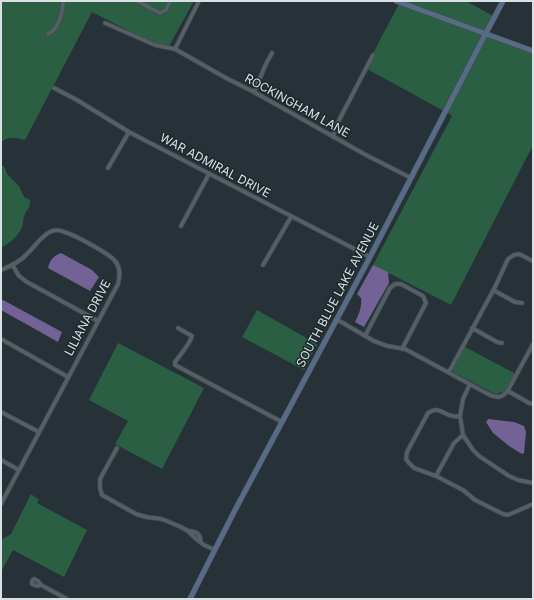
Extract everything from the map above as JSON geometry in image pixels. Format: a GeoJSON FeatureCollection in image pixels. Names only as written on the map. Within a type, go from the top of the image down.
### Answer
{"type":"FeatureCollection","features":[{"type":"Feature","properties":{"kind":"main road"},"geometry":{"type":"LineString","coordinates":[[396,1],[533,51]]}},
{"type":"Feature","properties":{"kind":"main road","name":"SOUTH BLUE LAKE AVENUE"},"geometry":{"type":"LineString","coordinates":[[190,599],[234,512],[370,257],[503,1]]}},
{"type":"Feature","properties":{"kind":"street"},"geometry":{"type":"LineString","coordinates":[[48,34],[54,29],[59,20],[63,8],[63,1]]}},
{"type":"Feature","properties":{"kind":"street"},"geometry":{"type":"LineString","coordinates":[[137,1],[160,12],[166,10],[170,1]]}},
{"type":"Feature","properties":{"kind":"street"},"geometry":{"type":"LineString","coordinates":[[175,49],[199,1]]}},
{"type":"Feature","properties":{"kind":"street","name":"ROCKINGHAM LANE"},"geometry":{"type":"LineString","coordinates":[[105,23],[155,45],[175,49],[373,159],[411,178]]}},
{"type":"Feature","properties":{"kind":"street"},"geometry":{"type":"LineString","coordinates":[[254,92],[272,53]]}},
{"type":"Feature","properties":{"kind":"street"},"geometry":{"type":"LineString","coordinates":[[333,137],[335,128],[373,55]]}},
{"type":"Feature","properties":{"kind":"street","name":"WAR ADMIRAL DRIVE"},"geometry":{"type":"LineString","coordinates":[[54,88],[77,100],[129,132],[370,257]]}},
{"type":"Feature","properties":{"kind":"street"},"geometry":{"type":"LineString","coordinates":[[108,168],[129,132]]}},
{"type":"Feature","properties":{"kind":"street"},"geometry":{"type":"LineString","coordinates":[[181,226],[209,174]]}},
{"type":"Feature","properties":{"kind":"street"},"geometry":{"type":"LineString","coordinates":[[264,265],[291,217]]}},
{"type":"Feature","properties":{"kind":"street","name":"LILIANA DRIVE"},"geometry":{"type":"LineString","coordinates":[[1,270],[12,266],[28,254],[43,236],[51,231],[58,230],[70,233],[108,254],[115,260],[120,271],[118,284],[1,504]]}},
{"type":"Feature","properties":{"kind":"street"},"geometry":{"type":"LineString","coordinates":[[449,372],[508,259],[519,254],[533,262]]}},
{"type":"Feature","properties":{"kind":"street"},"geometry":{"type":"LineString","coordinates":[[12,266],[19,276],[27,282],[98,321]]}},
{"type":"Feature","properties":{"kind":"street"},"geometry":{"type":"LineString","coordinates":[[365,336],[390,288],[395,284],[401,284],[423,296],[426,303],[402,349]]}},
{"type":"Feature","properties":{"kind":"street"},"geometry":{"type":"LineString","coordinates":[[493,290],[515,302],[522,303]]}},
{"type":"Feature","properties":{"kind":"street"},"geometry":{"type":"LineString","coordinates":[[336,319],[374,341],[387,346],[405,349],[490,395],[498,397],[502,396],[508,391],[533,344]]}},
{"type":"Feature","properties":{"kind":"street"},"geometry":{"type":"LineString","coordinates":[[178,328],[192,336],[192,339],[175,362],[175,365],[282,422]]}},
{"type":"Feature","properties":{"kind":"street"},"geometry":{"type":"LineString","coordinates":[[472,328],[497,342],[502,343]]}},
{"type":"Feature","properties":{"kind":"street"},"geometry":{"type":"LineString","coordinates":[[1,340],[68,377]]}},
{"type":"Feature","properties":{"kind":"street"},"geometry":{"type":"LineString","coordinates":[[470,384],[463,399],[460,416],[463,435],[479,456],[518,480],[533,483]]}},
{"type":"Feature","properties":{"kind":"street"},"geometry":{"type":"LineString","coordinates":[[508,391],[533,404]]}},
{"type":"Feature","properties":{"kind":"street"},"geometry":{"type":"LineString","coordinates":[[460,416],[452,416],[437,410],[432,410],[428,413],[407,452],[406,459],[409,464],[414,468],[436,476],[463,490],[475,500],[503,514],[508,515],[533,504]]}},
{"type":"Feature","properties":{"kind":"street"},"geometry":{"type":"LineString","coordinates":[[1,412],[39,432]]}},
{"type":"Feature","properties":{"kind":"street"},"geometry":{"type":"LineString","coordinates":[[436,476],[454,443],[463,435]]}},
{"type":"Feature","properties":{"kind":"street"},"geometry":{"type":"LineString","coordinates":[[117,448],[100,479],[102,495],[136,514],[162,519],[181,526],[188,531],[199,534],[201,537],[200,542],[215,550]]}},
{"type":"Feature","properties":{"kind":"street"},"geometry":{"type":"LineString","coordinates":[[1,460],[19,470]]}},
{"type":"Feature","properties":{"kind":"street"},"geometry":{"type":"LineString","coordinates":[[41,585],[67,599]]}},
{"type":"Feature","properties":{"kind":"green space"},"geometry":{"type":"Polygon","coordinates":[[[1,1],[61,1],[58,20],[53,28],[46,33],[47,36],[52,32],[63,13],[64,1],[134,1],[160,14],[166,11],[172,1],[194,1],[169,46],[155,43],[92,12],[25,140],[8,138],[1,144],[1,1]]]}},
{"type":"Feature","properties":{"kind":"green space"},"geometry":{"type":"Polygon","coordinates":[[[141,1],[168,1],[164,9],[160,11],[141,1]]]}},
{"type":"Feature","properties":{"kind":"green space"},"geometry":{"type":"Polygon","coordinates":[[[401,1],[466,1],[493,16],[485,31],[401,1]]]}},
{"type":"Feature","properties":{"kind":"green space"},"geometry":{"type":"Polygon","coordinates":[[[399,4],[483,34],[444,111],[367,69],[375,54],[373,53],[399,4]]]}},
{"type":"Feature","properties":{"kind":"green space"},"geometry":{"type":"Polygon","coordinates":[[[486,36],[533,53],[533,145],[451,305],[373,265],[452,116],[447,112],[486,36]]]}},
{"type":"Feature","properties":{"kind":"green space"},"geometry":{"type":"Polygon","coordinates":[[[1,164],[5,168],[7,174],[19,186],[24,197],[30,200],[29,207],[24,215],[20,232],[1,248],[1,164]]]}},
{"type":"Feature","properties":{"kind":"green space"},"geometry":{"type":"Polygon","coordinates":[[[257,310],[317,344],[304,370],[242,337],[257,310]]]}},
{"type":"Feature","properties":{"kind":"green space"},"geometry":{"type":"Polygon","coordinates":[[[118,343],[204,388],[162,469],[115,444],[128,421],[89,400],[118,343]]]}},
{"type":"Feature","properties":{"kind":"green space"},"geometry":{"type":"Polygon","coordinates":[[[465,347],[516,374],[505,391],[497,394],[493,393],[453,372],[453,368],[465,347]]]}},
{"type":"Feature","properties":{"kind":"green space"},"geometry":{"type":"Polygon","coordinates":[[[31,494],[39,500],[37,503],[87,530],[64,577],[13,550],[1,572],[1,540],[11,534],[31,494]]]}},
{"type":"Feature","properties":{"kind":"shaded area"},"geometry":{"type":"Polygon","coordinates":[[[61,253],[92,270],[99,277],[90,291],[48,268],[52,259],[61,253]]]}},
{"type":"Feature","properties":{"kind":"shaded area"},"geometry":{"type":"Polygon","coordinates":[[[373,265],[388,272],[389,283],[364,327],[355,322],[361,304],[361,298],[357,294],[373,265]]]}},
{"type":"Feature","properties":{"kind":"shaded area"},"geometry":{"type":"Polygon","coordinates":[[[1,300],[62,332],[58,342],[1,310],[1,300]]]}},
{"type":"Feature","properties":{"kind":"shaded area"},"geometry":{"type":"Polygon","coordinates":[[[488,419],[514,422],[524,426],[526,432],[524,453],[522,454],[509,446],[493,433],[486,422],[488,419]]]}}]}
